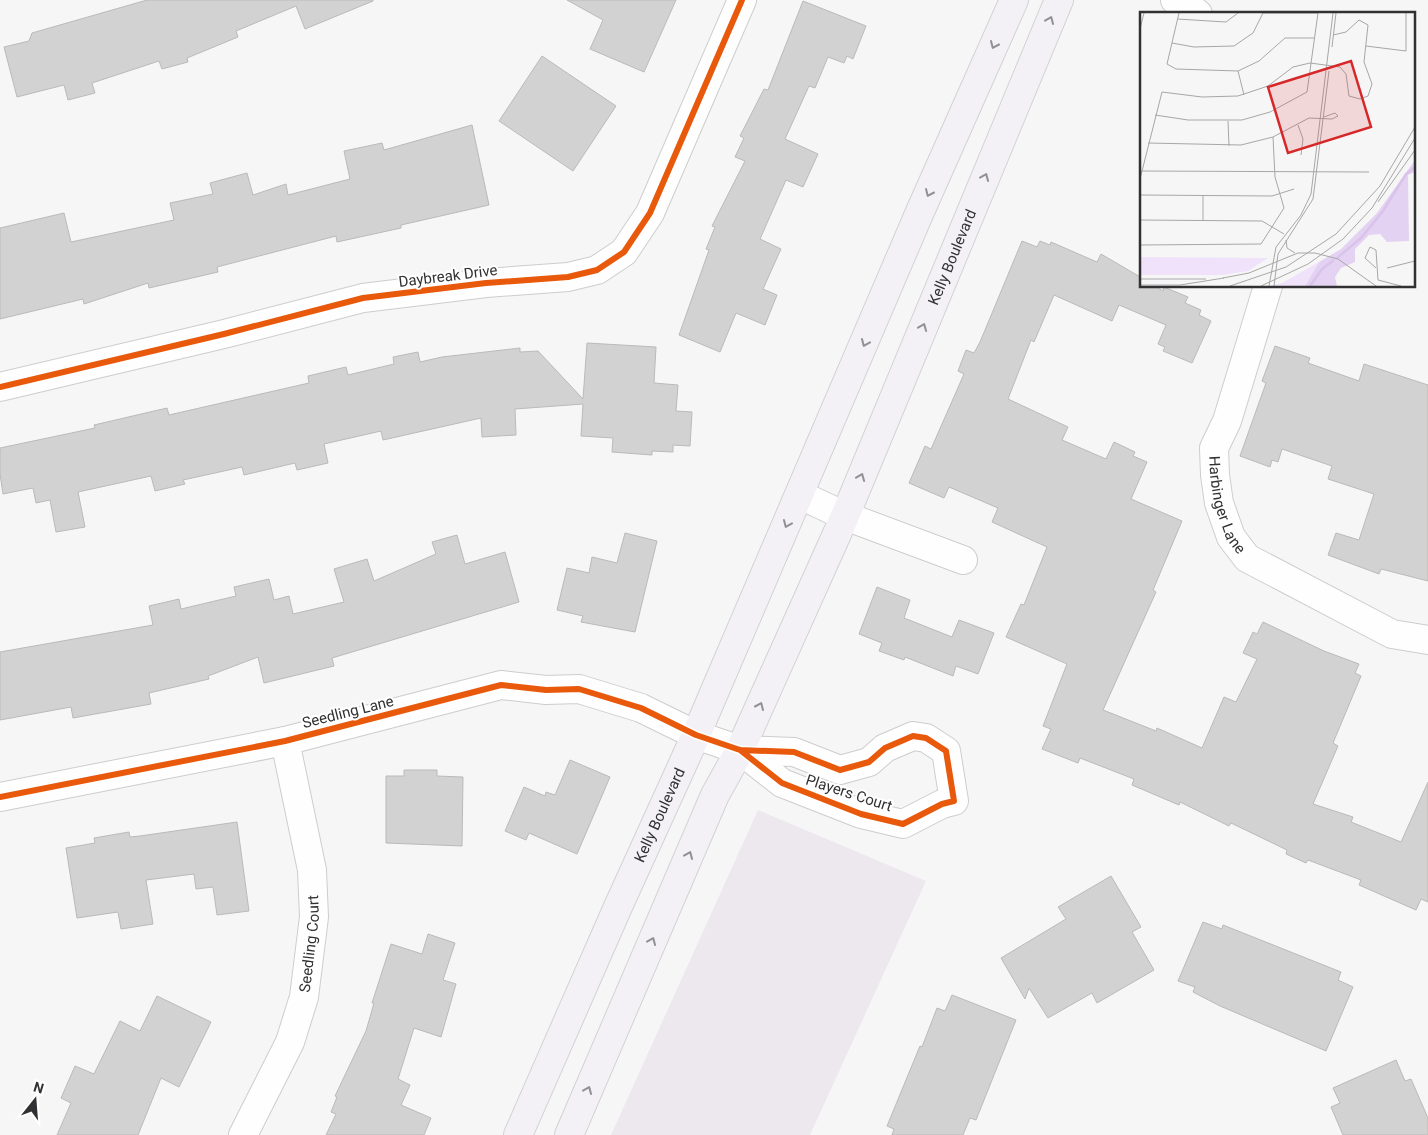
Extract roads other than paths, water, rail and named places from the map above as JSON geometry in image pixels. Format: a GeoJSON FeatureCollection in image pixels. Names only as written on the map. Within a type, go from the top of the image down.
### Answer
{"type":"FeatureCollection","features":[{"type":"Feature","properties":{"kind":"main road","name":"Kelly Boulevard"},"geometry":{"type":"LineString","coordinates":[[518,1135],[617,908],[696,735],[919,214],[1014,0]]}},
{"type":"Feature","properties":{"kind":"main road","name":"Kelly Boulevard"},"geometry":{"type":"LineString","coordinates":[[569,1135],[716,795],[740,750],[845,516],[1059,0]]}},
{"type":"Feature","properties":{"kind":"street","name":"Daybreak Drive"},"geometry":{"type":"LineString","coordinates":[[0,387],[224,334],[362,298],[486,283],[568,277],[597,270],[624,252],[650,213],[742,0]]}},
{"type":"Feature","properties":{"kind":"street"},"geometry":{"type":"LineString","coordinates":[[1175,0],[1186,4],[1196,12]]}},
{"type":"Feature","properties":{"kind":"street","name":"Harbinger Lane"},"geometry":{"type":"LineString","coordinates":[[1267,288],[1227,421],[1214,448],[1215,475],[1220,503],[1231,537],[1247,558],[1255,563],[1392,634],[1428,640]]}},
{"type":"Feature","properties":{"kind":"street"},"geometry":{"type":"LineString","coordinates":[[800,495],[845,516],[963,560]]}},
{"type":"Feature","properties":{"kind":"street","name":"Seedling Lane"},"geometry":{"type":"LineString","coordinates":[[0,797],[285,741],[501,685],[546,690],[579,689],[641,708],[696,735],[740,750]]}},
{"type":"Feature","properties":{"kind":"street","name":"Players Court"},"geometry":{"type":"LineString","coordinates":[[913,736],[926,738],[946,751],[954,802],[942,804],[903,824],[870,816],[782,783],[740,750],[794,752],[840,770],[869,762],[885,748],[898,741],[913,736]]}},
{"type":"Feature","properties":{"kind":"street","name":"Seedling Court"},"geometry":{"type":"LineString","coordinates":[[243,1135],[290,1042],[304,997],[314,917],[312,870],[285,741]]}}]}
